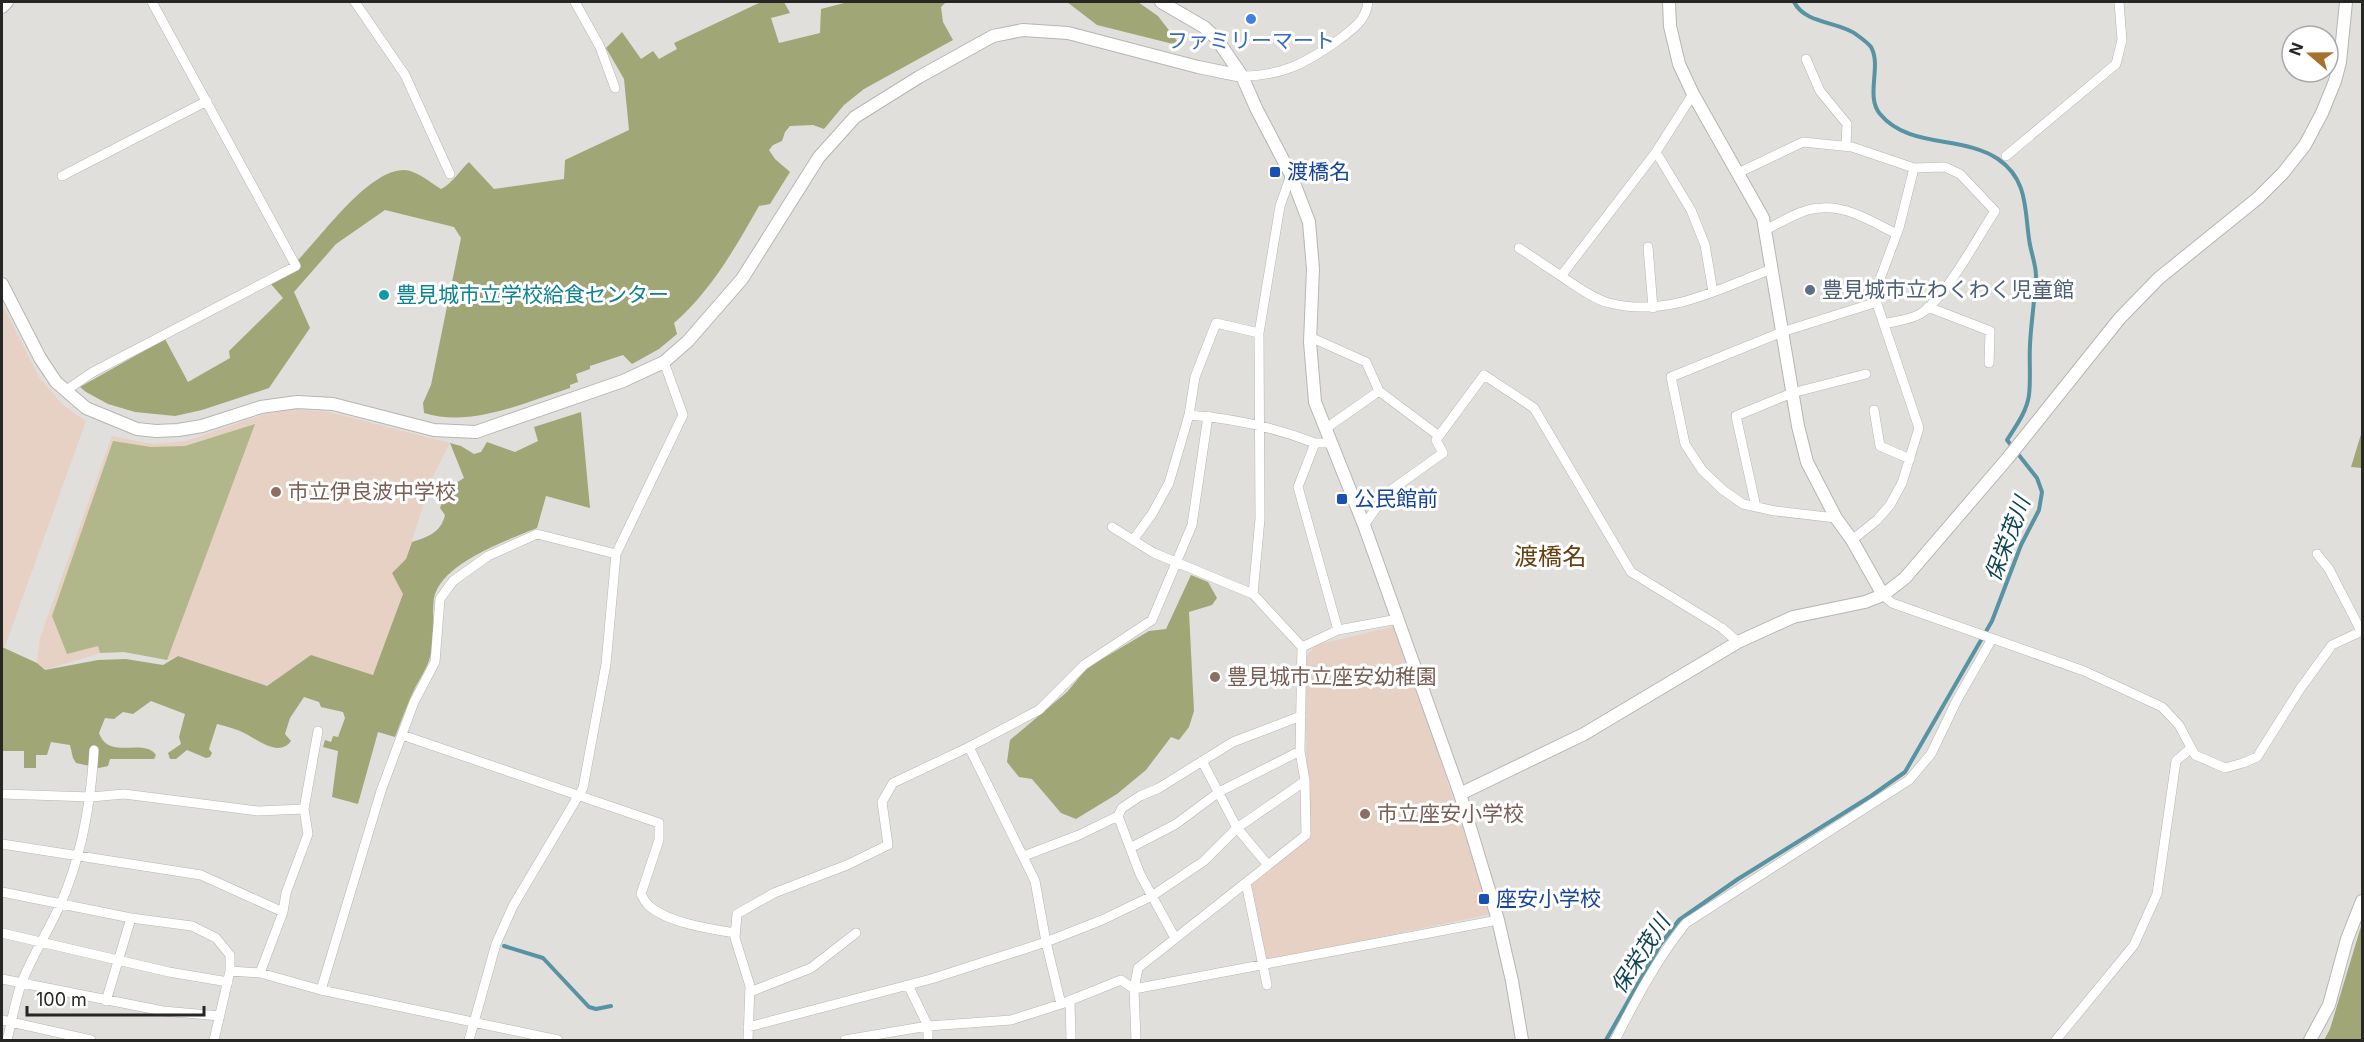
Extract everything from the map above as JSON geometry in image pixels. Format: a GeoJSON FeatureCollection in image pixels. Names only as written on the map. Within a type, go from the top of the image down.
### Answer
{"type":"FeatureCollection","features":[{"type":"Feature","properties":{"kind":"street"},"geometry":{"type":"LineString","coordinates":[[2,7],[7,2]]}},
{"type":"Feature","properties":{"kind":"street"},"geometry":{"type":"LineString","coordinates":[[65,391],[93,372],[296,266],[152,2]]}},
{"type":"Feature","properties":{"kind":"street"},"geometry":{"type":"LineString","coordinates":[[355,2],[405,75],[450,174]]}},
{"type":"Feature","properties":{"kind":"street"},"geometry":{"type":"LineString","coordinates":[[575,2],[600,46],[615,88]]}},
{"type":"Feature","properties":{"kind":"street"},"geometry":{"type":"LineString","coordinates":[[1162,2],[1204,27],[1216,38],[1242,76],[1291,175],[1309,222],[1313,269],[1310,337],[1315,402],[1364,525],[1460,794],[1498,920],[1512,981],[1522,1041]]}},
{"type":"Feature","properties":{"kind":"street"},"geometry":{"type":"LineString","coordinates":[[2,284],[47,371],[65,391],[86,408],[137,429],[156,432],[202,426],[261,406],[297,402],[333,404],[434,430],[476,432],[623,381],[664,362],[688,341],[742,279],[819,157],[855,117],[919,77],[993,36],[1023,30],[1068,33],[1198,67],[1242,76],[1263,76],[1314,58],[1355,28],[1363,18],[1368,2]]}},
{"type":"Feature","properties":{"kind":"street"},"geometry":{"type":"LineString","coordinates":[[1669,2],[1674,45],[1693,94],[1763,218],[1792,393],[1807,462],[1836,518],[1852,540],[1883,595],[1892,603],[2084,671],[2162,707],[2179,725],[2195,755],[2225,768],[2257,757],[2300,689],[2332,645],[2362,631],[2329,569],[2317,554]]}},
{"type":"Feature","properties":{"kind":"street"},"geometry":{"type":"LineString","coordinates":[[2006,156],[2116,64],[2122,39],[2120,2]]}},
{"type":"Feature","properties":{"kind":"street"},"geometry":{"type":"LineString","coordinates":[[1460,794],[1584,734],[1738,642],[1793,617],[1865,602],[1883,595],[1905,578],[2007,459],[2120,318],[2158,279],[2258,198],[2283,173],[2305,145],[2333,88],[2340,62],[2346,2]]}},
{"type":"Feature","properties":{"kind":"street"},"geometry":{"type":"LineString","coordinates":[[1806,59],[1821,91],[1847,124],[1846,146]]}},
{"type":"Feature","properties":{"kind":"street"},"geometry":{"type":"LineString","coordinates":[[1561,276],[1656,152],[1693,94]]}},
{"type":"Feature","properties":{"kind":"street"},"geometry":{"type":"LineString","coordinates":[[62,176],[207,101]]}},
{"type":"Feature","properties":{"kind":"street"},"geometry":{"type":"LineString","coordinates":[[1738,173],[1803,142],[1846,146],[1914,168],[1945,167],[1960,174],[1995,211],[1948,284],[1928,307],[1919,315],[1884,324]]}},
{"type":"Feature","properties":{"kind":"street"},"geometry":{"type":"LineString","coordinates":[[1656,152],[1691,210],[1705,245],[1713,292]]}},
{"type":"Feature","properties":{"kind":"street"},"geometry":{"type":"LineString","coordinates":[[1852,540],[1877,520],[1890,505],[1902,483],[1919,429],[1874,295],[1897,234],[1914,168]]}},
{"type":"Feature","properties":{"kind":"street"},"geometry":{"type":"LineString","coordinates":[[1253,594],[1260,519],[1259,333],[1280,206],[1291,175]]}},
{"type":"Feature","properties":{"kind":"street"},"geometry":{"type":"LineString","coordinates":[[1765,230],[1803,212],[1821,207],[1858,215],[1897,234]]}},
{"type":"Feature","properties":{"kind":"street"},"geometry":{"type":"LineString","coordinates":[[1648,247],[1653,309]]}},
{"type":"Feature","properties":{"kind":"street"},"geometry":{"type":"LineString","coordinates":[[1519,248],[1607,303],[1653,309],[1685,303],[1772,269]]}},
{"type":"Feature","properties":{"kind":"street"},"geometry":{"type":"LineString","coordinates":[[1836,518],[1743,504],[1723,490],[1702,470],[1685,444],[1671,377],[1782,332],[1876,302]]}},
{"type":"Feature","properties":{"kind":"street"},"geometry":{"type":"LineString","coordinates":[[1928,307],[1990,331],[1989,363]]}},
{"type":"Feature","properties":{"kind":"street"},"geometry":{"type":"LineString","coordinates":[[1133,540],[1152,514],[1169,483],[1189,415],[1195,377],[1216,323],[1259,333]]}},
{"type":"Feature","properties":{"kind":"street"},"geometry":{"type":"LineString","coordinates":[[1310,337],[1366,362],[1379,391],[1439,436]]}},
{"type":"Feature","properties":{"kind":"street"},"geometry":{"type":"LineString","coordinates":[[469,1041],[496,944],[513,906],[583,788],[606,664],[616,554],[683,415],[664,362]]}},
{"type":"Feature","properties":{"kind":"street"},"geometry":{"type":"LineString","coordinates":[[1756,507],[1736,416],[1792,393],[1866,374]]}},
{"type":"Feature","properties":{"kind":"street"},"geometry":{"type":"LineString","coordinates":[[1364,525],[1387,493],[1443,453],[1436,440],[1484,375],[1534,408],[1631,572],[1722,628],[1738,642]]}},
{"type":"Feature","properties":{"kind":"street"},"geometry":{"type":"LineString","coordinates":[[1324,429],[1379,391]]}},
{"type":"Feature","properties":{"kind":"street"},"geometry":{"type":"LineString","coordinates":[[1874,410],[1880,446],[1910,459]]}},
{"type":"Feature","properties":{"kind":"street"},"geometry":{"type":"LineString","coordinates":[[1189,415],[1261,424],[1315,443],[1330,443]]}},
{"type":"Feature","properties":{"kind":"street"},"geometry":{"type":"LineString","coordinates":[[748,1041],[750,992],[735,933],[737,914],[774,893],[847,865],[888,845],[882,802],[893,783],[1039,710],[1084,665],[1152,620],[1192,525],[1208,416]]}},
{"type":"Feature","properties":{"kind":"street"},"geometry":{"type":"LineString","coordinates":[[1315,443],[1298,487],[1338,630]]}},
{"type":"Feature","properties":{"kind":"street"},"geometry":{"type":"LineString","coordinates":[[1112,527],[1154,553],[1253,594],[1302,647],[1300,751],[1305,781],[1306,836],[1138,968],[1134,989],[1136,1041]]}},
{"type":"Feature","properties":{"kind":"street"},"geometry":{"type":"LineString","coordinates":[[321,990],[381,791],[414,702],[435,662],[440,599],[453,580],[488,556],[537,534],[616,554]]}},
{"type":"Feature","properties":{"kind":"street"},"geometry":{"type":"LineString","coordinates":[[1302,647],[1338,630],[1398,619]]}},
{"type":"Feature","properties":{"kind":"street"},"geometry":{"type":"LineString","coordinates":[[1615,1041],[1660,958],[1686,923],[1910,780],[1931,754],[1991,638]]}},
{"type":"Feature","properties":{"kind":"street"},"geometry":{"type":"LineString","coordinates":[[1023,856],[1079,835],[1118,816],[1122,808],[1140,796],[1159,788],[1233,742],[1301,716]]}},
{"type":"Feature","properties":{"kind":"street"},"geometry":{"type":"LineString","coordinates":[[260,973],[284,912],[286,893],[308,834],[304,809],[318,731]]}},
{"type":"Feature","properties":{"kind":"street"},"geometry":{"type":"LineString","coordinates":[[402,735],[659,823],[659,840],[641,894],[648,906],[699,927],[735,933]]}},
{"type":"Feature","properties":{"kind":"street"},"geometry":{"type":"LineString","coordinates":[[969,747],[1035,881],[1046,942],[1066,1002],[1071,1041]]}},
{"type":"Feature","properties":{"kind":"street"},"geometry":{"type":"LineString","coordinates":[[2056,1041],[2134,945],[2157,894],[2176,761],[2191,748]]}},
{"type":"Feature","properties":{"kind":"street"},"geometry":{"type":"LineString","coordinates":[[8,1041],[21,984],[39,943],[61,903],[77,857],[92,797],[94,750]]}},
{"type":"Feature","properties":{"kind":"street"},"geometry":{"type":"LineString","coordinates":[[1130,848],[1176,825],[1219,792],[1300,751]]}},
{"type":"Feature","properties":{"kind":"street"},"geometry":{"type":"LineString","coordinates":[[1202,761],[1237,828],[1268,865]]}},
{"type":"Feature","properties":{"kind":"street"},"geometry":{"type":"LineString","coordinates":[[748,1027],[908,985],[1046,942],[1102,920],[1152,896],[1204,861],[1237,828],[1305,781]]}},
{"type":"Feature","properties":{"kind":"street"},"geometry":{"type":"LineString","coordinates":[[2,794],[92,797],[124,794],[258,811],[304,809]]}},
{"type":"Feature","properties":{"kind":"street"},"geometry":{"type":"LineString","coordinates":[[1118,816],[1140,874],[1175,939]]}},
{"type":"Feature","properties":{"kind":"street"},"geometry":{"type":"LineString","coordinates":[[2,844],[201,875],[284,912]]}},
{"type":"Feature","properties":{"kind":"street"},"geometry":{"type":"LineString","coordinates":[[1246,883],[1267,985]]}},
{"type":"Feature","properties":{"kind":"street"},"geometry":{"type":"LineString","coordinates":[[2,892],[131,918],[192,926],[216,938],[230,954],[230,971],[214,1041]]}},
{"type":"Feature","properties":{"kind":"street"},"geometry":{"type":"LineString","coordinates":[[2310,1041],[2329,1005],[2348,939],[2362,901]]}},
{"type":"Feature","properties":{"kind":"street"},"geometry":{"type":"LineString","coordinates":[[106,1001],[131,918]]}},
{"type":"Feature","properties":{"kind":"street"},"geometry":{"type":"LineString","coordinates":[[845,1041],[928,1026],[1011,1020],[1066,1002],[1121,980],[1134,989],[1498,920]]}},
{"type":"Feature","properties":{"kind":"street"},"geometry":{"type":"LineString","coordinates":[[2,933],[169,972],[228,982]]}},
{"type":"Feature","properties":{"kind":"street"},"geometry":{"type":"LineString","coordinates":[[750,992],[811,968],[856,933]]}},
{"type":"Feature","properties":{"kind":"street"},"geometry":{"type":"LineString","coordinates":[[230,971],[260,973],[321,990],[558,1041]]}},
{"type":"Feature","properties":{"kind":"street"},"geometry":{"type":"LineString","coordinates":[[2,980],[163,1011],[220,1016]]}},
{"type":"Feature","properties":{"kind":"street"},"geometry":{"type":"LineString","coordinates":[[908,985],[928,1026],[928,1041]]}},
{"type":"Feature","properties":{"kind":"street"},"geometry":{"type":"LineString","coordinates":[[2,1020],[65,1038],[91,1041]]}},
{"type":"Feature","properties":{"kind":"shaded area"},"geometry":{"type":"Polygon","coordinates":[[[2,304],[39,377],[63,405],[86,421],[4,649],[2,647],[2,304]]]}},
{"type":"Feature","properties":{"kind":"shaded area"},"geometry":{"type":"Polygon","coordinates":[[[297,409],[329,412],[450,443],[432,478],[406,559],[392,573],[403,594],[373,675],[311,655],[267,686],[178,656],[167,660],[124,652],[100,653],[45,670],[37,663],[40,638],[112,436],[152,444],[186,441],[265,414],[297,409]]]}},
{"type":"Feature","properties":{"kind":"shaded area"},"geometry":{"type":"Polygon","coordinates":[[[1396,626],[1491,914],[1266,961],[1249,884],[1310,837],[1305,657],[1316,645],[1396,626]]]}},
{"type":"Feature","properties":{"kind":"green space"},"geometry":{"type":"Polygon","coordinates":[[[761,2],[784,2],[790,13],[771,18],[779,43],[820,33],[821,9],[848,2],[946,2],[941,7],[943,22],[953,40],[864,89],[844,105],[824,129],[813,125],[790,126],[782,141],[773,145],[769,150],[775,159],[790,172],[770,204],[759,206],[711,283],[674,323],[677,334],[659,349],[632,364],[623,355],[590,366],[590,369],[576,374],[578,382],[570,385],[570,388],[517,406],[461,417],[442,417],[424,413],[423,403],[431,385],[461,238],[454,227],[385,210],[336,244],[294,292],[310,328],[269,388],[202,410],[175,416],[135,412],[108,404],[80,387],[165,339],[188,382],[230,358],[229,351],[283,298],[270,283],[296,262],[360,193],[390,173],[409,171],[441,189],[469,162],[494,189],[564,179],[565,160],[629,130],[624,79],[606,48],[622,32],[641,59],[653,51],[659,59],[677,49],[674,43],[761,2]]]}},
{"type":"Feature","properties":{"kind":"green space"},"geometry":{"type":"Polygon","coordinates":[[[1067,2],[1138,2],[1158,16],[1181,46],[1097,25],[1067,2]]]}},
{"type":"Feature","properties":{"kind":"green space"},"geometry":{"type":"Polygon","coordinates":[[[581,412],[590,508],[546,496],[537,528],[477,554],[449,574],[439,585],[434,598],[433,642],[429,661],[411,696],[395,737],[378,732],[358,804],[332,797],[338,751],[323,747],[325,740],[331,742],[333,736],[338,737],[345,718],[343,712],[321,707],[319,702],[304,697],[290,718],[285,734],[291,741],[280,748],[266,745],[240,731],[217,724],[209,749],[212,753],[210,757],[206,758],[187,750],[176,759],[170,759],[168,753],[181,744],[179,737],[185,714],[151,701],[133,714],[123,712],[114,719],[105,718],[99,733],[110,746],[150,750],[156,755],[154,759],[110,759],[108,766],[99,768],[76,763],[70,745],[51,742],[47,755],[36,755],[36,768],[24,768],[24,751],[2,751],[2,647],[37,663],[45,670],[98,660],[126,659],[163,665],[178,656],[267,686],[311,655],[373,675],[403,594],[392,573],[406,559],[412,542],[437,530],[445,515],[440,508],[449,483],[456,483],[464,478],[450,443],[461,446],[474,454],[481,452],[487,442],[515,452],[538,441],[534,427],[581,412]]]}},
{"type":"Feature","properties":{"kind":"green space"},"geometry":{"type":"Polygon","coordinates":[[[255,424],[167,660],[124,652],[100,653],[98,646],[67,654],[52,616],[113,441],[151,447],[185,446],[255,424]]]}},
{"type":"Feature","properties":{"kind":"green space"},"geometry":{"type":"Polygon","coordinates":[[[2362,431],[2362,468],[2351,467],[2362,431]]]}},
{"type":"Feature","properties":{"kind":"green space"},"geometry":{"type":"Polygon","coordinates":[[[1191,575],[1208,582],[1217,598],[1212,605],[1189,612],[1194,711],[1189,727],[1179,740],[1171,737],[1146,770],[1117,794],[1076,819],[1061,813],[1032,779],[1019,777],[1007,762],[1010,740],[1067,692],[1087,668],[1149,631],[1166,629],[1191,575]]]}},
{"type":"Feature","properties":{"kind":"green space"},"geometry":{"type":"Polygon","coordinates":[[[2362,923],[2362,1040],[2324,1040],[2330,1029],[2362,923]]]}},
{"type":"Feature","properties":{"kind":"waterway","name":"保栄茂川"},"geometry":{"type":"LineString","coordinates":[[1606,1040],[1660,945],[1679,920],[1738,879],[1871,796],[1905,772],[1992,621],[2021,545],[2039,510],[2042,492],[2037,478],[2007,440],[2024,413],[2028,401],[2036,276],[2021,187],[2008,168],[1998,159],[1984,152],[1921,137],[1892,125],[1876,107],[1873,90],[1875,63],[1871,47],[1850,31],[1807,15],[1794,2]]}},
{"type":"Feature","properties":{"kind":"waterway"},"geometry":{"type":"LineString","coordinates":[[504,946],[543,958],[589,1007],[596,1009],[611,1006]]}},
{"type":"Feature","properties":{"kind":"place","name":"ファミリーマート"},"geometry":{"type":"Point","coordinates":[1251,19]}},
{"type":"Feature","properties":{"kind":"place","name":"渡橋名"},"geometry":{"type":"Point","coordinates":[1275,172]}},
{"type":"Feature","properties":{"kind":"place","name":"豊見城市立わくわく児童館"},"geometry":{"type":"Point","coordinates":[1810,290]}},
{"type":"Feature","properties":{"kind":"place","name":"豊見城市立学校給食センター"},"geometry":{"type":"Point","coordinates":[384,295]}},
{"type":"Feature","properties":{"kind":"place","name":"市立伊良波中学校"},"geometry":{"type":"Point","coordinates":[276,492]}},
{"type":"Feature","properties":{"kind":"place","name":"公民館前"},"geometry":{"type":"Point","coordinates":[1342,499]}},
{"type":"Feature","properties":{"kind":"place","name":"豊見城市立座安幼稚園"},"geometry":{"type":"Point","coordinates":[1215,677]}},
{"type":"Feature","properties":{"kind":"place","name":"市立座安小学校"},"geometry":{"type":"Point","coordinates":[1365,814]}},
{"type":"Feature","properties":{"kind":"place","name":"座安小学校"},"geometry":{"type":"Point","coordinates":[1484,899]}},
{"type":"Feature","properties":{"kind":"district","name":"渡橋名"},"geometry":{"type":"Point","coordinates":[1550,557]}}]}
